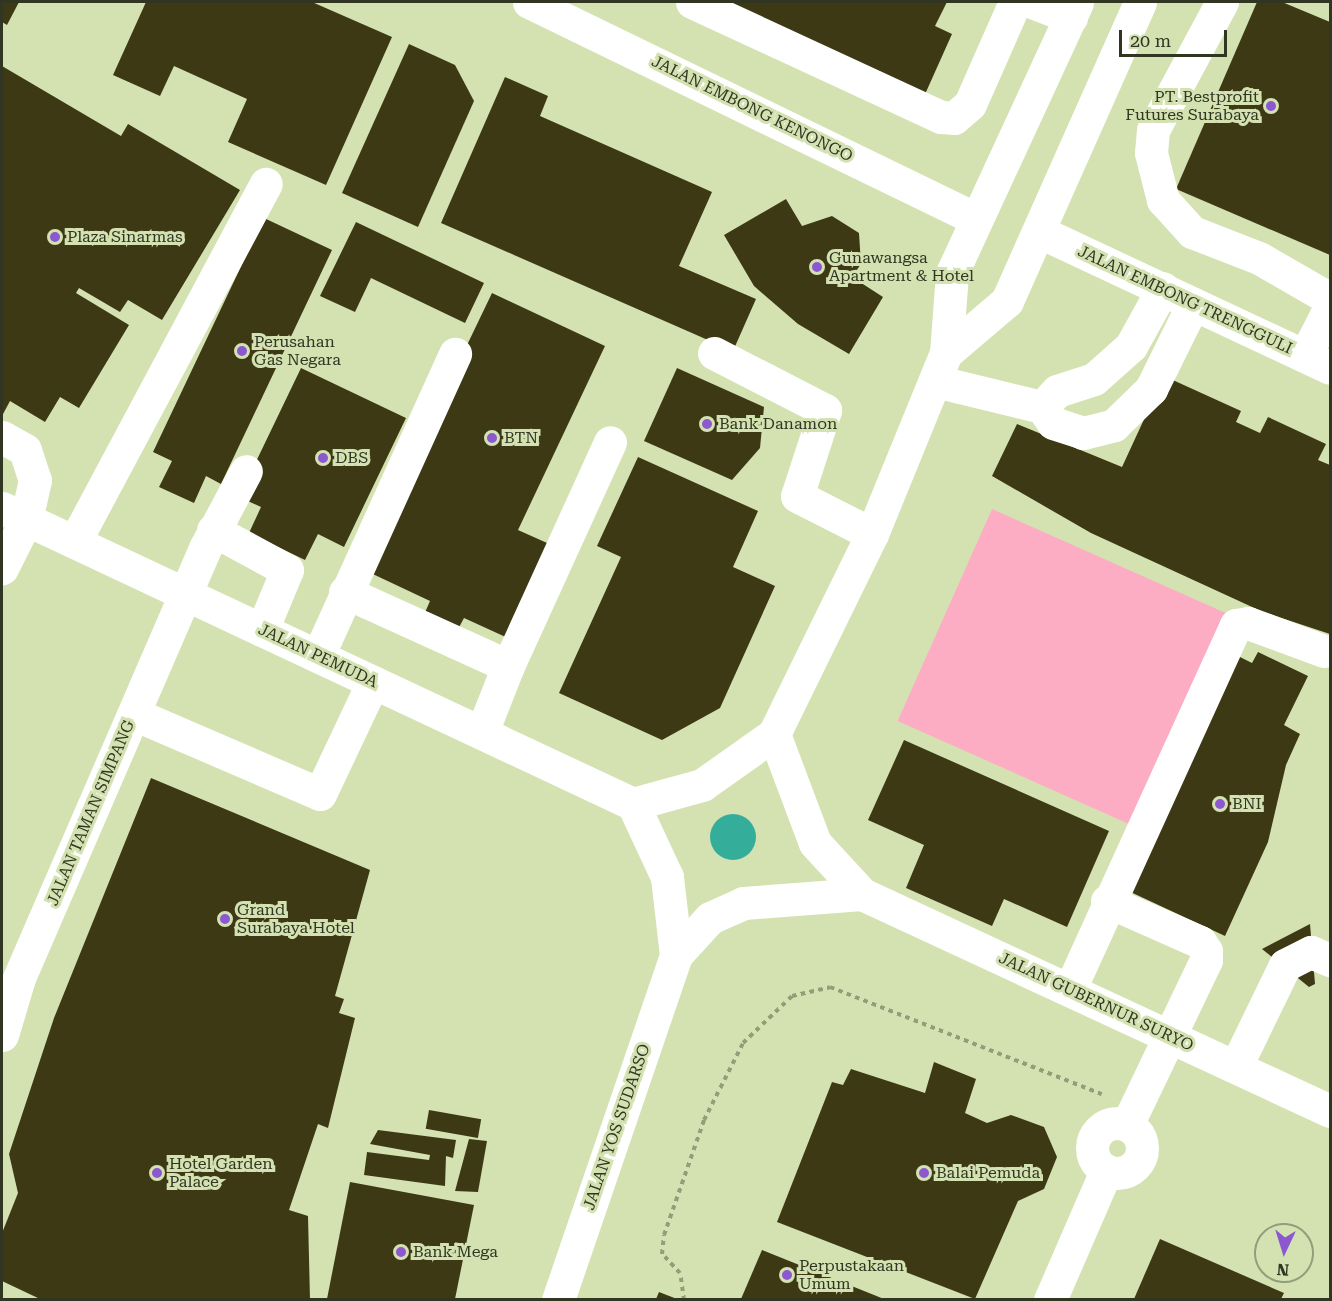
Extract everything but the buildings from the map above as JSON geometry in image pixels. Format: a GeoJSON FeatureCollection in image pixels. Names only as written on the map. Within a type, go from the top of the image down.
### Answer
{"type":"FeatureCollection","features":[{"type":"Feature","properties":{"kind":"main road","name":"JALAN EMBONG KENONGO"},"geometry":{"type":"LineString","coordinates":[[529,2],[565,9],[974,218]]}},
{"type":"Feature","properties":{"kind":"main road"},"geometry":{"type":"LineString","coordinates":[[692,2],[941,117],[954,118],[970,104],[1015,2]]}},
{"type":"Feature","properties":{"kind":"main road"},"geometry":{"type":"LineString","coordinates":[[676,955],[667,877],[633,804],[702,785],[774,734],[872,534],[940,367],[952,273],[974,218],[1074,9],[1032,2]]}},
{"type":"Feature","properties":{"kind":"main road"},"geometry":{"type":"LineString","coordinates":[[940,367],[1008,301],[1140,2]]}},
{"type":"Feature","properties":{"kind":"main road"},"geometry":{"type":"LineString","coordinates":[[1222,2],[1153,130],[1151,153],[1163,200],[1192,232],[1259,258],[1330,299]]}},
{"type":"Feature","properties":{"kind":"main road"},"geometry":{"type":"LineString","coordinates":[[75,541],[266,184]]}},
{"type":"Feature","properties":{"kind":"main road","name":"JALAN EMBONG TRENGGULI"},"geometry":{"type":"LineString","coordinates":[[1040,232],[1318,362]]}},
{"type":"Feature","properties":{"kind":"main road"},"geometry":{"type":"LineString","coordinates":[[1042,407],[1057,391],[1094,379],[1131,346],[1162,288]]}},
{"type":"Feature","properties":{"kind":"main road"},"geometry":{"type":"LineString","coordinates":[[940,367],[1042,407],[1053,423],[1083,433],[1114,425],[1151,389],[1193,304]]}},
{"type":"Feature","properties":{"kind":"main road"},"geometry":{"type":"LineString","coordinates":[[1318,362],[1330,307]]}},
{"type":"Feature","properties":{"kind":"main road"},"geometry":{"type":"LineString","coordinates":[[714,353],[825,410],[796,495],[872,534]]}},
{"type":"Feature","properties":{"kind":"main road"},"geometry":{"type":"LineString","coordinates":[[318,656],[345,592],[455,354]]}},
{"type":"Feature","properties":{"kind":"main road"},"geometry":{"type":"LineString","coordinates":[[2,437],[31,459],[35,480],[14,514],[2,568]]}},
{"type":"Feature","properties":{"kind":"main road"},"geometry":{"type":"LineString","coordinates":[[482,732],[508,666],[610,442]]}},
{"type":"Feature","properties":{"kind":"main road","name":"JALAN TAMAN SIMPANG"},"geometry":{"type":"LineString","coordinates":[[2,1035],[20,978],[213,530],[246,471]]}},
{"type":"Feature","properties":{"kind":"main road","name":"JALAN PEMUDA"},"geometry":{"type":"LineString","coordinates":[[14,514],[633,804]]}},
{"type":"Feature","properties":{"kind":"main road"},"geometry":{"type":"LineString","coordinates":[[213,530],[287,570],[262,630]]}},
{"type":"Feature","properties":{"kind":"main road"},"geometry":{"type":"LineString","coordinates":[[345,592],[508,666]]}},
{"type":"Feature","properties":{"kind":"main road"},"geometry":{"type":"LineString","coordinates":[[1070,989],[1107,901],[1236,625],[1248,623],[1324,651]]}},
{"type":"Feature","properties":{"kind":"main road"},"geometry":{"type":"LineString","coordinates":[[134,714],[320,794],[373,682]]}},
{"type":"Feature","properties":{"kind":"main road","name":"JALAN GUBERNUR SURYO"},"geometry":{"type":"LineString","coordinates":[[774,734],[815,843],[862,894],[1330,1111]]}},
{"type":"Feature","properties":{"kind":"main road","name":"JALAN GUBERNUR SURYO"},"geometry":{"type":"LineString","coordinates":[[676,955],[710,918],[743,903],[862,894]]}},
{"type":"Feature","properties":{"kind":"main road"},"geometry":{"type":"LineString","coordinates":[[1050,1299],[1106,1171],[1128,1171],[1142,1153],[1141,1142],[1132,1117],[1206,960],[1206,951],[1200,942],[1107,901]]}},
{"type":"Feature","properties":{"kind":"main road"},"geometry":{"type":"LineString","coordinates":[[1236,1066],[1285,965],[1311,952],[1330,960]]}},
{"type":"Feature","properties":{"kind":"main road","name":"JALAN YOS SUDARSO"},"geometry":{"type":"LineString","coordinates":[[558,1299],[676,955]]}},
{"type":"Feature","properties":{"kind":"path"},"geometry":{"type":"LineString","coordinates":[[684,1299],[680,1273],[663,1254],[664,1235],[704,1120],[743,1043],[792,996],[830,987],[863,998],[1132,1117]]}},
{"type":"Feature","properties":{"kind":"shaded area"},"geometry":{"type":"Polygon","coordinates":[[[992,509],[1230,615],[1135,827],[898,721],[992,509]]]}},
{"type":"Feature","properties":{"kind":"water"},"geometry":{"type":"Polygon","coordinates":[[[733,814],[742,815],[750,820],[755,828],[755,846],[750,854],[742,859],[733,860],[724,859],[716,854],[711,846],[710,837],[711,828],[716,820],[724,815],[733,814]]]}},
{"type":"Feature","properties":{"kind":"place","name":"PT. Bestprofit Futures Surabaya"},"geometry":{"type":"Point","coordinates":[1271,106]}},
{"type":"Feature","properties":{"kind":"place","name":"Plaza Sinarmas"},"geometry":{"type":"Point","coordinates":[55,237]}},
{"type":"Feature","properties":{"kind":"place","name":"Gunawangsa Apartment & Hotel"},"geometry":{"type":"Point","coordinates":[817,267]}},
{"type":"Feature","properties":{"kind":"place","name":"Perusahan Gas Negara"},"geometry":{"type":"Point","coordinates":[242,351]}},
{"type":"Feature","properties":{"kind":"place","name":"Bank Danamon"},"geometry":{"type":"Point","coordinates":[707,424]}},
{"type":"Feature","properties":{"kind":"place","name":"BTN"},"geometry":{"type":"Point","coordinates":[492,438]}},
{"type":"Feature","properties":{"kind":"place","name":"DBS"},"geometry":{"type":"Point","coordinates":[323,458]}},
{"type":"Feature","properties":{"kind":"place","name":"BNI"},"geometry":{"type":"Point","coordinates":[1220,804]}},
{"type":"Feature","properties":{"kind":"place","name":"Grand Surabaya Hotel"},"geometry":{"type":"Point","coordinates":[225,919]}},
{"type":"Feature","properties":{"kind":"place","name":"Hotel Garden Palace"},"geometry":{"type":"Point","coordinates":[157,1173]}},
{"type":"Feature","properties":{"kind":"place","name":"Balai Pemuda"},"geometry":{"type":"Point","coordinates":[924,1173]}},
{"type":"Feature","properties":{"kind":"place","name":"Bank Mega"},"geometry":{"type":"Point","coordinates":[401,1252]}},
{"type":"Feature","properties":{"kind":"place","name":"Perpustakaan Umum"},"geometry":{"type":"Point","coordinates":[787,1275]}}]}
